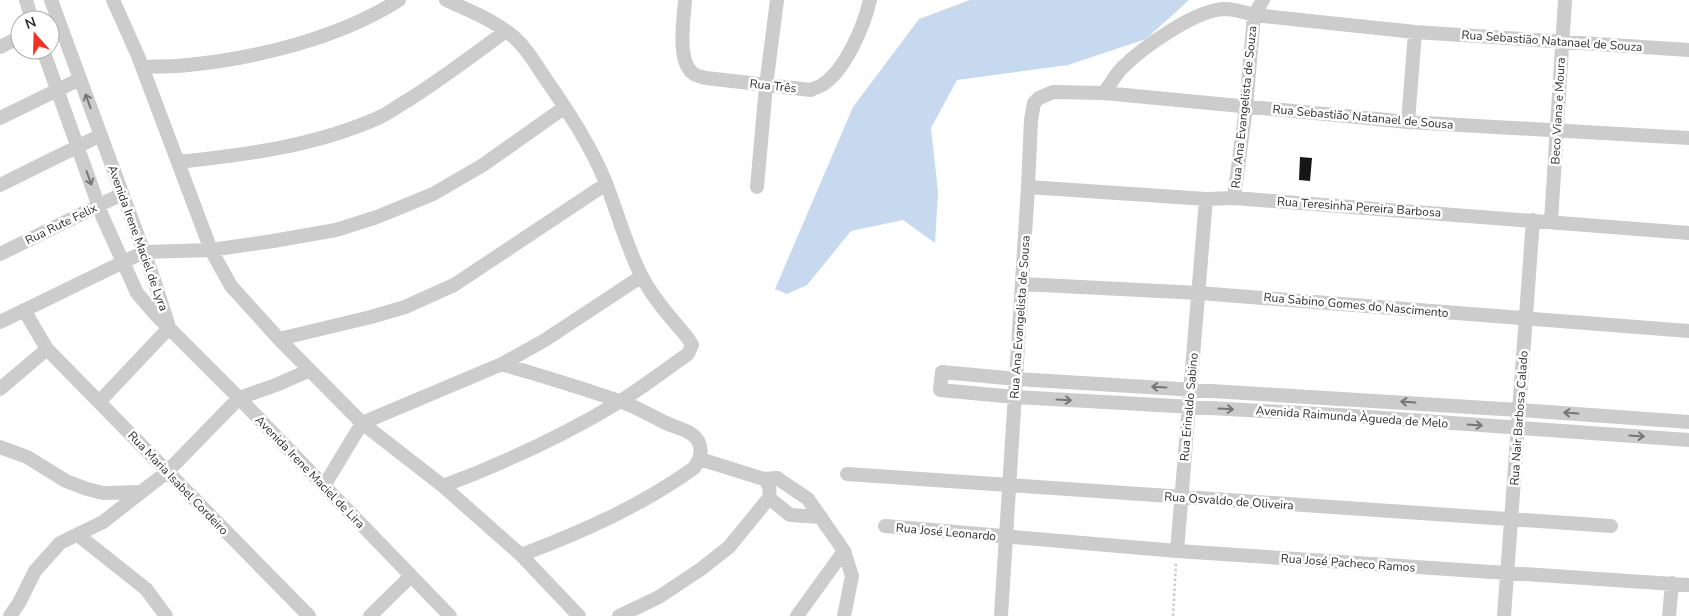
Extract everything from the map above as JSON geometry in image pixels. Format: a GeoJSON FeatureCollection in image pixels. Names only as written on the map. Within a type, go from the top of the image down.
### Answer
{"type":"FeatureCollection","features":[{"type":"Feature","properties":{"kind":"street"},"geometry":{"type":"LineString","coordinates":[[113,0],[142,67],[211,250],[231,286],[279,339],[362,423],[443,486],[521,555],[579,616]]}},
{"type":"Feature","properties":{"kind":"street"},"geometry":{"type":"LineString","coordinates":[[142,67],[188,65],[248,56],[299,43],[347,26],[399,0]]}},
{"type":"Feature","properties":{"kind":"street"},"geometry":{"type":"LineString","coordinates":[[443,486],[500,464],[620,401],[688,354],[692,345],[657,301],[642,276],[622,231],[599,168],[565,107],[528,52],[517,39],[506,31],[446,0]]}},
{"type":"Feature","properties":{"kind":"street","name":"Rua Três"},"geometry":{"type":"LineString","coordinates":[[686,0],[684,58],[694,74],[706,78],[811,90],[822,85],[841,66],[866,14],[870,0]]}},
{"type":"Feature","properties":{"kind":"street"},"geometry":{"type":"LineString","coordinates":[[757,187],[766,86],[777,0]]}},
{"type":"Feature","properties":{"kind":"street","name":"Rua Ana Evangelista de Souza"},"geometry":{"type":"LineString","coordinates":[[1234,198],[1246,107],[1254,16],[1263,0]]}},
{"type":"Feature","properties":{"kind":"street","name":"Beco Viana e Moura"},"geometry":{"type":"LineString","coordinates":[[1551,221],[1565,0]]}},
{"type":"Feature","properties":{"kind":"street"},"geometry":{"type":"LineString","coordinates":[[1104,92],[1122,68],[1155,42],[1188,22],[1208,12],[1223,9],[1236,9],[1254,16]]}},
{"type":"Feature","properties":{"kind":"street","name":"Rua Ana Evangelista de Souza"},"geometry":{"type":"LineString","coordinates":[[1254,16],[1415,32]]}},
{"type":"Feature","properties":{"kind":"street"},"geometry":{"type":"LineString","coordinates":[[178,162],[235,156],[289,146],[336,133],[379,118],[439,80],[506,31]]}},
{"type":"Feature","properties":{"kind":"street"},"geometry":{"type":"LineString","coordinates":[[1408,122],[1415,32]]}},
{"type":"Feature","properties":{"kind":"street","name":"Rua Sebastião Natanael de Souza"},"geometry":{"type":"LineString","coordinates":[[1415,32],[1689,50]]}},
{"type":"Feature","properties":{"kind":"street","name":"Avenida Irene Maciel de Lyra"},"geometry":{"type":"LineString","coordinates":[[60,34],[80,79],[101,135],[170,328]]}},
{"type":"Feature","properties":{"kind":"street","name":"Avenida Irene Maciel de Lyra"},"geometry":{"type":"LineString","coordinates":[[46,60],[99,206],[137,294],[170,328]]}},
{"type":"Feature","properties":{"kind":"street"},"geometry":{"type":"LineString","coordinates":[[0,118],[80,79]]}},
{"type":"Feature","properties":{"kind":"street","name":"Rua Sebastião Natanael de Sousa"},"geometry":{"type":"LineString","coordinates":[[1039,98],[1052,92],[1104,92],[1408,122],[1689,138]]}},
{"type":"Feature","properties":{"kind":"street","name":"Rua Ana Evangelista de Sousa"},"geometry":{"type":"LineString","coordinates":[[1006,538],[1031,120],[1034,103],[1039,98]]}},
{"type":"Feature","properties":{"kind":"street"},"geometry":{"type":"LineString","coordinates":[[0,322],[144,252],[211,250],[336,230],[377,217],[433,194],[483,165],[565,107]]}},
{"type":"Feature","properties":{"kind":"street"},"geometry":{"type":"LineString","coordinates":[[0,185],[101,135]]}},
{"type":"Feature","properties":{"kind":"street"},"geometry":{"type":"LineString","coordinates":[[279,339],[371,317],[404,307],[454,285],[606,184]]}},
{"type":"Feature","properties":{"kind":"street","name":"Rua Teresinha Pereira Barbosa"},"geometry":{"type":"LineString","coordinates":[[1028,187],[1206,199],[1234,198],[1689,232]]}},
{"type":"Feature","properties":{"kind":"street","name":"Rua Rute Felix"},"geometry":{"type":"LineString","coordinates":[[0,254],[122,194]]}},
{"type":"Feature","properties":{"kind":"street","name":"Rua Erinaldo Sabino"},"geometry":{"type":"LineString","coordinates":[[1177,551],[1206,199]]}},
{"type":"Feature","properties":{"kind":"street","name":"Rua Nair Barbosa Calado"},"geometry":{"type":"LineString","coordinates":[[1504,616],[1533,220]]}},
{"type":"Feature","properties":{"kind":"street"},"geometry":{"type":"LineString","coordinates":[[324,486],[362,423],[502,364],[545,340],[642,276]]}},
{"type":"Feature","properties":{"kind":"street","name":"Rua Sabino Gomes do Nascimento"},"geometry":{"type":"LineString","coordinates":[[1022,284],[1199,293],[1689,331]]}},
{"type":"Feature","properties":{"kind":"street","name":"Rua Maria Isabel Cordeiro"},"geometry":{"type":"LineString","coordinates":[[24,310],[47,349],[309,616]]}},
{"type":"Feature","properties":{"kind":"street"},"geometry":{"type":"LineString","coordinates":[[99,402],[170,328]]}},
{"type":"Feature","properties":{"kind":"street","name":"Avenida Irene Maciel de Lira"},"geometry":{"type":"LineString","coordinates":[[170,328],[450,616]]}},
{"type":"Feature","properties":{"kind":"street"},"geometry":{"type":"LineString","coordinates":[[0,389],[47,349]]}},
{"type":"Feature","properties":{"kind":"street"},"geometry":{"type":"LineString","coordinates":[[502,364],[620,401],[688,432],[699,442],[701,451],[700,460],[694,468],[636,505],[567,538],[521,555]]}},
{"type":"Feature","properties":{"kind":"street"},"geometry":{"type":"LineString","coordinates":[[10,616],[35,571],[60,543],[103,522],[167,472],[239,398],[310,370]]}},
{"type":"Feature","properties":{"kind":"street","name":"Avenida Raimunda Àgueda de Melo"},"geometry":{"type":"LineString","coordinates":[[1689,422],[1354,399],[1017,379],[942,372],[940,390],[1015,397],[1354,416],[1689,440]]}},
{"type":"Feature","properties":{"kind":"street"},"geometry":{"type":"LineString","coordinates":[[1354,399],[1354,416]]}},
{"type":"Feature","properties":{"kind":"street"},"geometry":{"type":"LineString","coordinates":[[0,447],[27,457],[66,481],[87,489],[103,493],[141,492]]}},
{"type":"Feature","properties":{"kind":"street"},"geometry":{"type":"LineString","coordinates":[[700,460],[764,479],[777,478],[808,499],[844,552],[852,576],[844,616]]}},
{"type":"Feature","properties":{"kind":"street","name":"Rua Osvaldo de Oliveira"},"geometry":{"type":"LineString","coordinates":[[846,474],[1611,526]]}},
{"type":"Feature","properties":{"kind":"street"},"geometry":{"type":"LineString","coordinates":[[619,616],[659,597],[701,569],[729,547],[769,498],[770,490],[768,483],[764,479]]}},
{"type":"Feature","properties":{"kind":"street"},"geometry":{"type":"LineString","coordinates":[[769,498],[790,515],[821,517]]}},
{"type":"Feature","properties":{"kind":"street","name":"Rua José Leonardo"},"geometry":{"type":"LineString","coordinates":[[885,526],[1006,538]]}},
{"type":"Feature","properties":{"kind":"street"},"geometry":{"type":"LineString","coordinates":[[78,535],[146,588],[166,616]]}},
{"type":"Feature","properties":{"kind":"street"},"geometry":{"type":"LineString","coordinates":[[1001,616],[1006,538]]}},
{"type":"Feature","properties":{"kind":"street","name":"Rua José Pacheco Ramos"},"geometry":{"type":"LineString","coordinates":[[1006,538],[1507,574],[1689,585]]}},
{"type":"Feature","properties":{"kind":"street"},"geometry":{"type":"LineString","coordinates":[[797,616],[844,552]]}},
{"type":"Feature","properties":{"kind":"street"},"geometry":{"type":"LineString","coordinates":[[370,616],[411,576]]}},
{"type":"Feature","properties":{"kind":"street"},"geometry":{"type":"LineString","coordinates":[[1669,616],[1672,583]]}},
{"type":"Feature","properties":{"kind":"path"},"geometry":{"type":"LineString","coordinates":[[1173,616],[1177,551]]}},
{"type":"Feature","properties":{"kind":"water"},"geometry":{"type":"Polygon","coordinates":[[[970,0],[1189,0],[1146,39],[1068,65],[957,80],[931,128],[938,192],[935,243],[903,220],[851,231],[807,285],[787,294],[775,289],[853,107],[919,19],[970,0]]]}},
{"type":"Feature","properties":{"kind":"building"},"geometry":{"type":"Polygon","coordinates":[[[1300,157],[1312,158],[1310,181],[1299,180],[1300,157]]]}}]}
